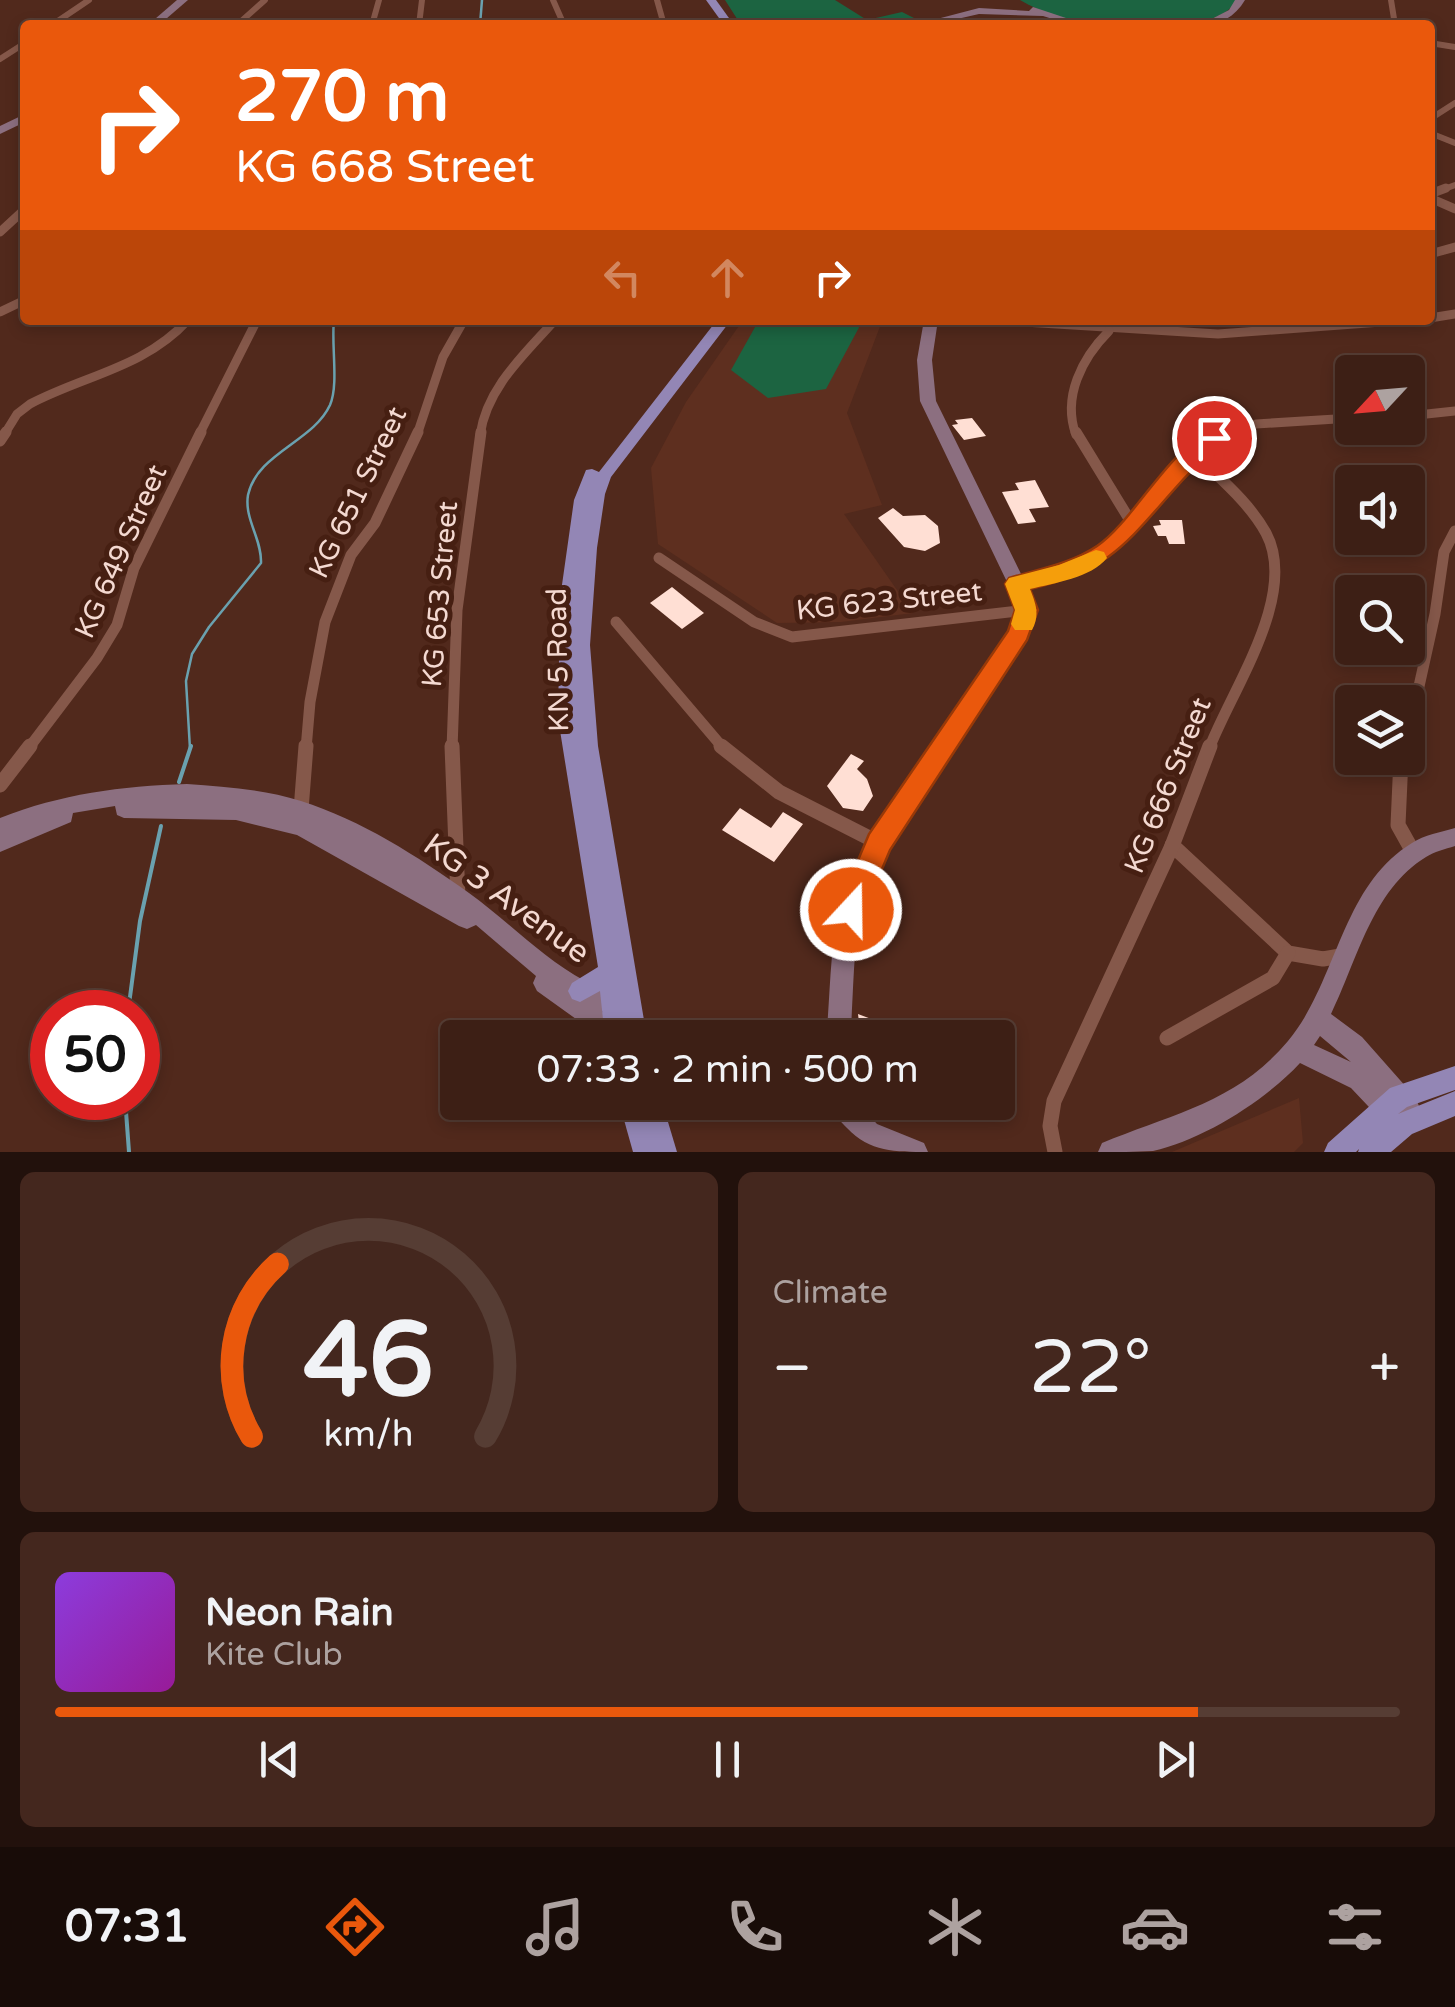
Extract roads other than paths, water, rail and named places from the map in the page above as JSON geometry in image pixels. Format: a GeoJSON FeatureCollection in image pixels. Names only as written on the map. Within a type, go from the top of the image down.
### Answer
{"type":"FeatureCollection","features":[{"type":"Feature","properties":{"kind":"main road"},"geometry":{"type":"LineString","coordinates":[[160,20],[184,0]]}},
{"type":"Feature","properties":{"kind":"main road"},"geometry":{"type":"LineString","coordinates":[[170,20],[192,0]]}},
{"type":"Feature","properties":{"kind":"main road"},"geometry":{"type":"LineString","coordinates":[[924,20],[986,0]]}},
{"type":"Feature","properties":{"kind":"main road"},"geometry":{"type":"LineString","coordinates":[[1015,0],[1064,20]]}},
{"type":"Feature","properties":{"kind":"main road"},"geometry":{"type":"LineString","coordinates":[[1216,20],[1233,12],[1240,0]]}},
{"type":"Feature","properties":{"kind":"main road"},"geometry":{"type":"LineString","coordinates":[[938,20],[968,12],[1042,14]]}},
{"type":"Feature","properties":{"kind":"main road","name":"KN 5 Road"},"geometry":{"type":"LineString","coordinates":[[624,1020],[610,972],[568,718],[566,644],[582,500],[594,468],[707,325]]}},
{"type":"Feature","properties":{"kind":"main road","name":"KN 5 Road"},"geometry":{"type":"LineString","coordinates":[[625,1020],[585,711],[580,644],[588,548],[596,494],[604,476],[720,325]]}},
{"type":"Feature","properties":{"kind":"main road"},"geometry":{"type":"LineString","coordinates":[[840,1020],[851,910],[879,843],[1010,648],[1026,610],[928,401],[924,347],[930,325]]}},
{"type":"Feature","properties":{"kind":"main road","name":"KG 3 Avenue"},"geometry":{"type":"LineString","coordinates":[[0,828],[34,812],[100,798],[241,797],[301,810],[434,880],[561,982],[621,1020]]}},
{"type":"Feature","properties":{"kind":"main road","name":"KG 3 Avenue"},"geometry":{"type":"LineString","coordinates":[[0,842],[57,817],[109,809],[236,811],[302,827],[457,910],[594,1020]]}},
{"type":"Feature","properties":{"kind":"main road"},"geometry":{"type":"LineString","coordinates":[[1111,1152],[1204,1118],[1246,1094],[1297,1050],[1318,1018],[1388,874],[1412,850],[1455,837]]}},
{"type":"Feature","properties":{"kind":"main road"},"geometry":{"type":"LineString","coordinates":[[580,991],[610,972]]}},
{"type":"Feature","properties":{"kind":"main road"},"geometry":{"type":"LineString","coordinates":[[1318,1018],[1353,1046],[1401,1112]]}},
{"type":"Feature","properties":{"kind":"main road"},"geometry":{"type":"LineString","coordinates":[[1297,1050],[1360,1079],[1401,1112]]}},
{"type":"Feature","properties":{"kind":"main road"},"geometry":{"type":"LineString","coordinates":[[1337,1152],[1455,1078]]}},
{"type":"Feature","properties":{"kind":"main road"},"geometry":{"type":"LineString","coordinates":[[1370,1152],[1401,1112],[1455,1103]]}},
{"type":"Feature","properties":{"kind":"main road"},"geometry":{"type":"LineString","coordinates":[[636,1120],[646,1152]]}},
{"type":"Feature","properties":{"kind":"main road"},"geometry":{"type":"LineString","coordinates":[[654,1120],[664,1152]]}},
{"type":"Feature","properties":{"kind":"main road"},"geometry":{"type":"LineString","coordinates":[[856,1120],[868,1133],[916,1152]]}},
{"type":"Feature","properties":{"kind":"street"},"geometry":{"type":"LineString","coordinates":[[59,20],[89,0]]}},
{"type":"Feature","properties":{"kind":"street"},"geometry":{"type":"LineString","coordinates":[[240,20],[266,0]]}},
{"type":"Feature","properties":{"kind":"street"},"geometry":{"type":"LineString","coordinates":[[0,232],[20,214]]}},
{"type":"Feature","properties":{"kind":"street"},"geometry":{"type":"LineString","coordinates":[[0,440],[17,414],[30,404],[140,362],[184,325]]}},
{"type":"Feature","properties":{"kind":"street","name":"KG 649 Street"},"geometry":{"type":"LineString","coordinates":[[0,785],[98,658],[116,626],[152,528],[254,325]]}},
{"type":"Feature","properties":{"kind":"street","name":"KG 651 Street"},"geometry":{"type":"LineString","coordinates":[[301,810],[310,702],[325,622],[351,555],[374,523],[415,442],[443,357],[461,325]]}},
{"type":"Feature","properties":{"kind":"street","name":"KG 653 Street"},"geometry":{"type":"LineString","coordinates":[[458,898],[452,743],[458,610],[482,422],[502,379],[550,325]]}},
{"type":"Feature","properties":{"kind":"street"},"geometry":{"type":"LineString","coordinates":[[1043,325],[1252,334],[1352,325]]}},
{"type":"Feature","properties":{"kind":"street"},"geometry":{"type":"LineString","coordinates":[[1074,328],[1090,350]]}},
{"type":"Feature","properties":{"kind":"street"},"geometry":{"type":"LineString","coordinates":[[1111,330],[1102,334],[1090,350],[1072,394],[1070,418],[1081,446],[1131,522]]}},
{"type":"Feature","properties":{"kind":"street"},"geometry":{"type":"LineString","coordinates":[[1425,415],[1455,412]]}},
{"type":"Feature","properties":{"kind":"street"},"geometry":{"type":"LineString","coordinates":[[1017,584],[1064,572],[1096,558],[1116,542],[1194,454],[1214,438],[1240,428],[1275,422],[1335,419]]}},
{"type":"Feature","properties":{"kind":"street","name":"KG 666 Street"},"geometry":{"type":"LineString","coordinates":[[1055,1152],[1050,1126],[1054,1102],[1172,845],[1228,700],[1254,648],[1276,574],[1273,550],[1258,523],[1194,454]]}},
{"type":"Feature","properties":{"kind":"street"},"geometry":{"type":"LineString","coordinates":[[1419,685],[1444,552],[1455,531]]}},
{"type":"Feature","properties":{"kind":"street","name":"KG 623 Street"},"geometry":{"type":"LineString","coordinates":[[659,558],[754,622],[792,637],[1026,610]]}},
{"type":"Feature","properties":{"kind":"street"},"geometry":{"type":"LineString","coordinates":[[616,622],[643,648],[696,718],[736,762],[812,815],[879,843]]}},
{"type":"Feature","properties":{"kind":"street"},"geometry":{"type":"LineString","coordinates":[[1400,775],[1398,826],[1412,850]]}},
{"type":"Feature","properties":{"kind":"street"},"geometry":{"type":"LineString","coordinates":[[1172,845],[1288,953],[1323,959],[1346,955]]}},
{"type":"Feature","properties":{"kind":"street"},"geometry":{"type":"LineString","coordinates":[[1167,1038],[1272,978],[1288,953]]}},
{"type":"Feature","properties":{"kind":"waterway"},"geometry":{"type":"LineString","coordinates":[[480,20],[482,0]]}},
{"type":"Feature","properties":{"kind":"waterway"},"geometry":{"type":"LineString","coordinates":[[190,749],[186,681],[192,654],[261,563],[247,504],[253,481],[273,458],[311,429],[330,405],[334,386],[334,325]]}},
{"type":"Feature","properties":{"kind":"waterway"},"geometry":{"type":"LineString","coordinates":[[179,782],[190,749]]}},
{"type":"Feature","properties":{"kind":"waterway"},"geometry":{"type":"LineString","coordinates":[[131,990],[140,921],[161,826]]}},
{"type":"Feature","properties":{"kind":"waterway"},"geometry":{"type":"LineString","coordinates":[[127,1120],[129,1152]]}}]}
